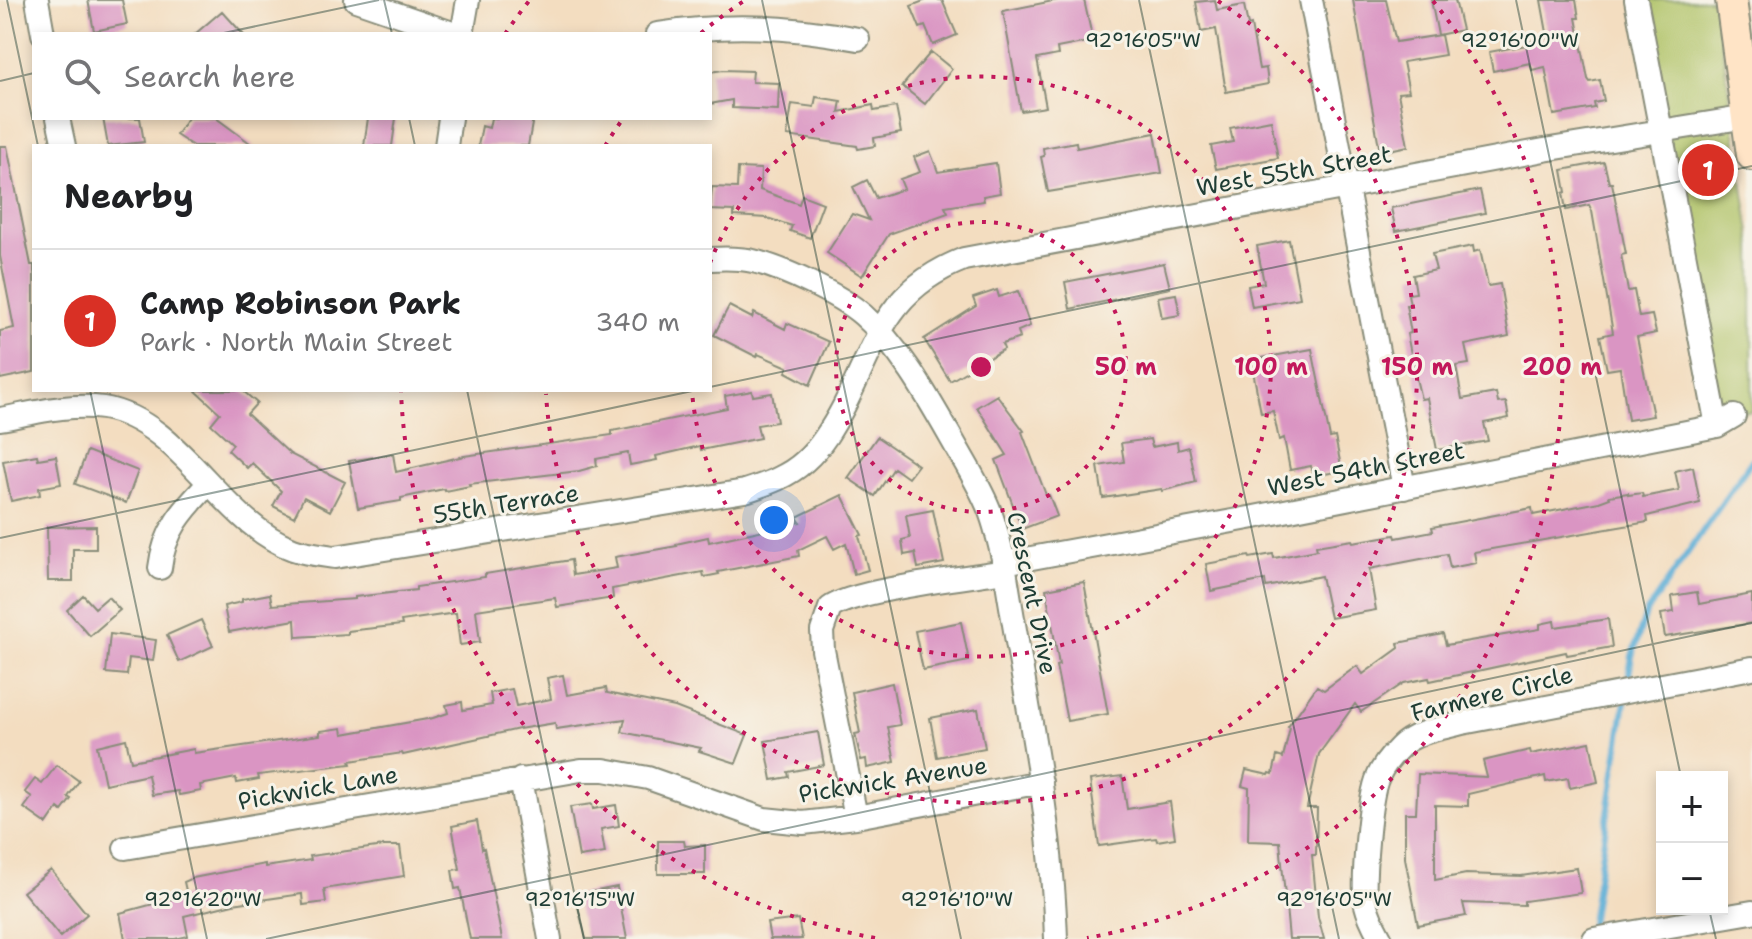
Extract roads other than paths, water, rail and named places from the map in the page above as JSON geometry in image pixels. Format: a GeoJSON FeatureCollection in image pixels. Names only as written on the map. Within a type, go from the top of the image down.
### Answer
{"type":"FeatureCollection","features":[{"type":"Feature","properties":{"kind":"main road"},"geometry":{"type":"LineString","coordinates":[[1731,0],[1752,155]]}},
{"type":"Feature","properties":{"kind":"street"},"geometry":{"type":"LineString","coordinates":[[37,0],[43,32]]}},
{"type":"Feature","properties":{"kind":"street"},"geometry":{"type":"LineString","coordinates":[[356,0],[449,32]]}},
{"type":"Feature","properties":{"kind":"street"},"geometry":{"type":"LineString","coordinates":[[462,32],[468,0]]}},
{"type":"Feature","properties":{"kind":"street"},"geometry":{"type":"LineString","coordinates":[[1311,0],[1404,488]]}},
{"type":"Feature","properties":{"kind":"street"},"geometry":{"type":"LineString","coordinates":[[1636,0],[1661,130]]}},
{"type":"Feature","properties":{"kind":"street"},"geometry":{"type":"LineString","coordinates":[[674,32],[735,25],[822,32],[858,39]]}},
{"type":"Feature","properties":{"kind":"street","name":"West 55th Street"},"geometry":{"type":"LineString","coordinates":[[878,330],[916,284],[945,266],[964,259],[1661,130],[1747,117]]}},
{"type":"Feature","properties":{"kind":"street"},"geometry":{"type":"LineString","coordinates":[[58,120],[64,144]]}},
{"type":"Feature","properties":{"kind":"street"},"geometry":{"type":"LineString","coordinates":[[446,144],[450,120]]}},
{"type":"Feature","properties":{"kind":"street","name":"West 54th Street"},"geometry":{"type":"LineString","coordinates":[[856,817],[823,650],[822,631],[830,608],[848,599],[1726,421],[1661,130]]}},
{"type":"Feature","properties":{"kind":"street","name":"Crescent Drive"},"geometry":{"type":"LineString","coordinates":[[712,259],[751,261],[769,266],[843,300],[878,330],[936,412],[980,490],[1000,540],[1041,782],[1054,884],[1056,939]]}},
{"type":"Feature","properties":{"kind":"street","name":"55th Terrace"},"geometry":{"type":"LineString","coordinates":[[106,399],[122,413],[157,433],[208,484],[272,538],[302,551],[335,557],[745,491],[792,471],[807,460],[842,410],[878,330]]}},
{"type":"Feature","properties":{"kind":"street"},"geometry":{"type":"LineString","coordinates":[[0,419],[83,406],[106,399]]}},
{"type":"Feature","properties":{"kind":"street"},"geometry":{"type":"LineString","coordinates":[[160,568],[171,526],[208,484]]}},
{"type":"Feature","properties":{"kind":"street","name":"Farmere Circle"},"geometry":{"type":"LineString","coordinates":[[1381,939],[1366,904],[1367,841],[1376,779],[1387,760],[1402,744],[1420,734],[1612,693],[1752,668]]}},
{"type":"Feature","properties":{"kind":"street","name":"Pickwick Avenue"},"geometry":{"type":"LineString","coordinates":[[521,779],[581,770],[604,770],[648,778],[764,819],[803,823],[856,817],[1041,782]]}},
{"type":"Feature","properties":{"kind":"street"},"geometry":{"type":"LineString","coordinates":[[521,779],[550,939]]}},
{"type":"Feature","properties":{"kind":"street","name":"Pickwick Lane"},"geometry":{"type":"LineString","coordinates":[[125,848],[521,779]]}},
{"type":"Feature","properties":{"kind":"street"},"geometry":{"type":"LineString","coordinates":[[1595,939],[1752,912]]}},
{"type":"Feature","properties":{"kind":"waterway"},"geometry":{"type":"LineString","coordinates":[[1589,937],[1632,656],[1646,613],[1752,460]]}},
{"type":"Feature","properties":{"kind":"place","name":"Camp Robinson Park"},"geometry":{"type":"Point","coordinates":[1708,170]}}]}
